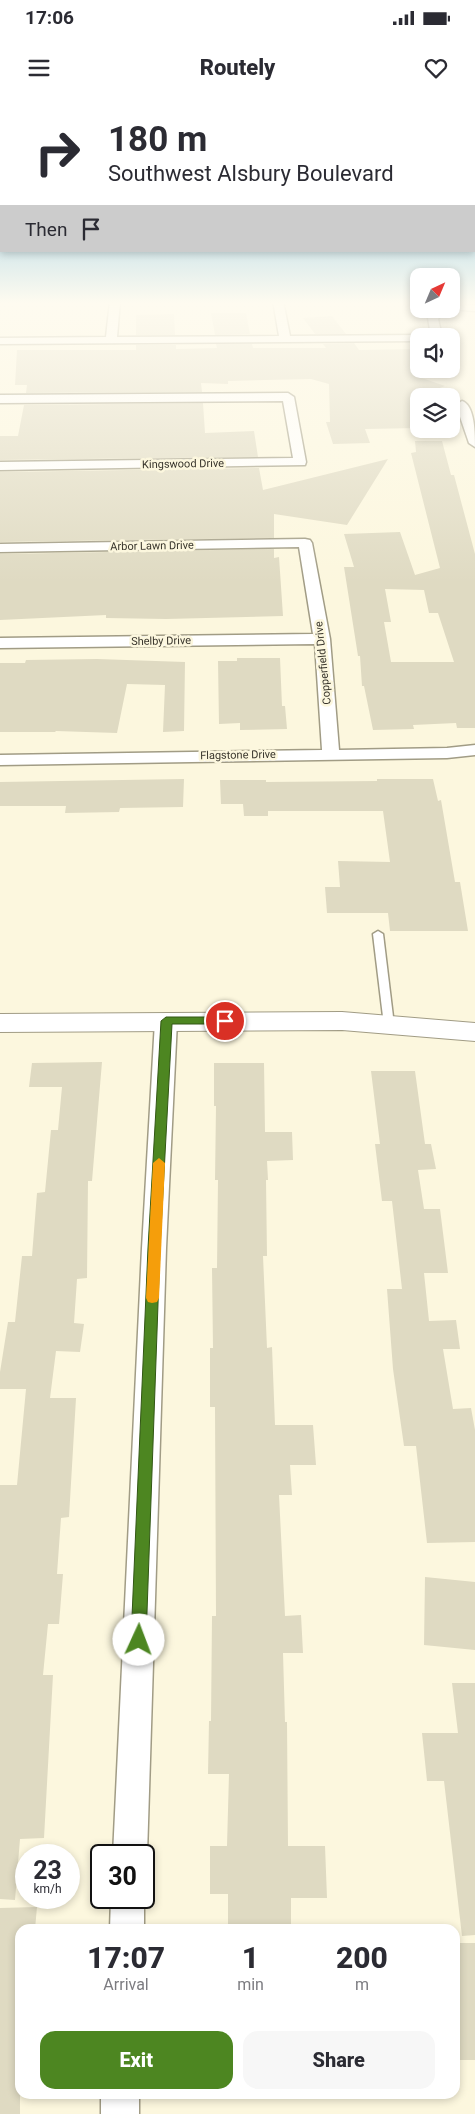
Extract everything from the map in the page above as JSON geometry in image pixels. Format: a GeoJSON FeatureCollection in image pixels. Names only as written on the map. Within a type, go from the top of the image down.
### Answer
{"type":"FeatureCollection","features":[{"type":"Feature","properties":{"kind":"main road"},"geometry":{"type":"LineString","coordinates":[[0,1023],[342,1021],[475,1032]]}},
{"type":"Feature","properties":{"kind":"street","name":"Kingswood Drive"},"geometry":{"type":"LineString","coordinates":[[0,399],[288,397],[300,462],[0,466]]}},
{"type":"Feature","properties":{"kind":"street"},"geometry":{"type":"LineString","coordinates":[[462,405],[475,443]]}},
{"type":"Feature","properties":{"kind":"street","name":"Arbor Lawn Drive"},"geometry":{"type":"LineString","coordinates":[[0,548],[304,543]]}},
{"type":"Feature","properties":{"kind":"street","name":"Copperfield Drive"},"geometry":{"type":"LineString","coordinates":[[304,543],[322,639],[331,753]]}},
{"type":"Feature","properties":{"kind":"street","name":"Shelby Drive"},"geometry":{"type":"LineString","coordinates":[[0,643],[322,639]]}},
{"type":"Feature","properties":{"kind":"street","name":"Flagstone Drive"},"geometry":{"type":"LineString","coordinates":[[0,760],[331,753],[448,753],[475,750]]}},
{"type":"Feature","properties":{"kind":"street"},"geometry":{"type":"LineString","coordinates":[[130,1844],[154,1248],[166,1021]]}},
{"type":"Feature","properties":{"kind":"street"},"geometry":{"type":"LineString","coordinates":[[127,1924],[128,1909]]}},
{"type":"Feature","properties":{"kind":"street"},"geometry":{"type":"LineString","coordinates":[[120,2099],[120,2114]]}},
{"type":"Feature","properties":{"kind":"lane"},"geometry":{"type":"LineString","coordinates":[[378,934],[389,1025]]}},
{"type":"Feature","properties":{"kind":"building"},"geometry":{"type":"Polygon","coordinates":[[[329,395],[410,395],[410,428],[365,429],[370,443],[333,444],[326,422],[330,422],[329,395]]]}},
{"type":"Feature","properties":{"kind":"building"},"geometry":{"type":"Polygon","coordinates":[[[203,403],[205,433],[254,431],[258,457],[0,460],[0,436],[18,436],[24,405],[203,403]]]}},
{"type":"Feature","properties":{"kind":"building"},"geometry":{"type":"Polygon","coordinates":[[[415,441],[442,441],[451,475],[454,475],[475,554],[475,728],[457,728],[456,723],[413,725],[414,729],[373,730],[364,686],[362,686],[360,656],[358,656],[344,567],[354,567],[344,534],[400,532],[415,575],[440,568],[411,453],[416,452],[415,441]],[[385,589],[391,622],[384,622],[391,662],[454,662],[438,613],[429,613],[424,590],[385,589]]]}},
{"type":"Feature","properties":{"kind":"building"},"geometry":{"type":"Polygon","coordinates":[[[388,459],[347,525],[274,514],[274,538],[0,542],[0,472],[259,468],[263,490],[388,459]]]}},
{"type":"Feature","properties":{"kind":"building"},"geometry":{"type":"Polygon","coordinates":[[[274,549],[274,558],[279,557],[283,616],[166,619],[106,618],[106,615],[0,620],[0,554],[274,549]]]}},
{"type":"Feature","properties":{"kind":"building"},"geometry":{"type":"Polygon","coordinates":[[[237,658],[280,658],[282,706],[285,706],[287,729],[240,730],[240,723],[219,724],[218,661],[237,661],[237,658]]]}},
{"type":"Feature","properties":{"kind":"building"},"geometry":{"type":"Polygon","coordinates":[[[97,659],[185,662],[184,731],[163,732],[165,685],[127,684],[117,733],[0,732],[0,663],[25,663],[26,660],[97,659]]]}},
{"type":"Feature","properties":{"kind":"building"},"geometry":{"type":"Polygon","coordinates":[[[184,779],[183,807],[120,808],[119,812],[65,813],[66,806],[0,806],[0,782],[184,779]]]}},
{"type":"Feature","properties":{"kind":"building"},"geometry":{"type":"Polygon","coordinates":[[[377,779],[433,779],[438,801],[441,800],[455,882],[460,882],[468,931],[390,931],[388,913],[327,913],[325,887],[340,887],[338,861],[390,862],[383,811],[268,811],[268,816],[244,816],[243,804],[221,804],[220,780],[266,780],[266,782],[377,781],[377,779]]]}},
{"type":"Feature","properties":{"kind":"building"},"geometry":{"type":"Polygon","coordinates":[[[102,1062],[92,1181],[88,1181],[87,1278],[77,1279],[74,1323],[84,1324],[80,1352],[56,1351],[50,1398],[76,1398],[69,1517],[61,1518],[57,1574],[63,1574],[59,1624],[48,1624],[43,1675],[53,1675],[44,1838],[20,1839],[20,1844],[15,1844],[15,1900],[0,1899],[0,1485],[17,1485],[26,1389],[0,1389],[0,1372],[8,1322],[15,1322],[22,1256],[32,1256],[37,1193],[45,1192],[51,1130],[58,1130],[62,1087],[29,1087],[32,1063],[102,1062]]]}},
{"type":"Feature","properties":{"kind":"building"},"geometry":{"type":"Polygon","coordinates":[[[214,1063],[264,1063],[265,1132],[292,1132],[293,1160],[267,1161],[267,1256],[263,1256],[267,1348],[272,1347],[275,1425],[313,1425],[316,1465],[290,1465],[292,1495],[279,1495],[285,1616],[301,1615],[303,1653],[283,1653],[285,1722],[287,1722],[288,1846],[325,1846],[327,1898],[291,1898],[291,1924],[228,1924],[228,1894],[210,1894],[210,1846],[227,1846],[229,1774],[208,1774],[209,1721],[211,1721],[212,1616],[216,1616],[215,1407],[210,1407],[210,1348],[213,1348],[212,1268],[217,1268],[218,1180],[215,1180],[216,1106],[214,1106],[214,1063]]]}},
{"type":"Feature","properties":{"kind":"building"},"geometry":{"type":"Polygon","coordinates":[[[371,1071],[415,1071],[425,1144],[431,1144],[436,1169],[418,1170],[424,1209],[440,1209],[448,1273],[424,1273],[429,1321],[456,1320],[460,1349],[443,1349],[453,1409],[471,1408],[475,1430],[475,1542],[427,1543],[416,1446],[404,1446],[393,1369],[387,1289],[402,1289],[392,1201],[382,1201],[375,1144],[380,1144],[371,1071]]]}},
{"type":"Feature","properties":{"kind":"building"},"geometry":{"type":"Polygon","coordinates":[[[425,1577],[475,1582],[475,1650],[424,1645],[425,1577]]]}},
{"type":"Feature","properties":{"kind":"building"},"geometry":{"type":"Polygon","coordinates":[[[452,1683],[475,1683],[475,1935],[462,1936],[444,1781],[427,1781],[422,1733],[458,1733],[452,1683]]]}},
{"type":"Feature","properties":{"kind":"building"},"geometry":{"type":"Polygon","coordinates":[[[0,1908],[37,1909],[35,1924],[15,1924],[15,2099],[20,2099],[20,2114],[0,2114],[0,1908]]]}},
{"type":"Feature","properties":{"kind":"building"},"geometry":{"type":"Polygon","coordinates":[[[460,1943],[475,1943],[475,2060],[460,2060],[460,1943]]]}},
{"type":"Feature","properties":{"kind":"slow traffic"},"geometry":{"type":"LineString","coordinates":[[152,1298],[159,1163]]}},
{"type":"Feature","properties":{"kind":"route"},"geometry":{"type":"LineString","coordinates":[[139,1640],[154,1248],[166,1021],[225,1021]]}}]}
